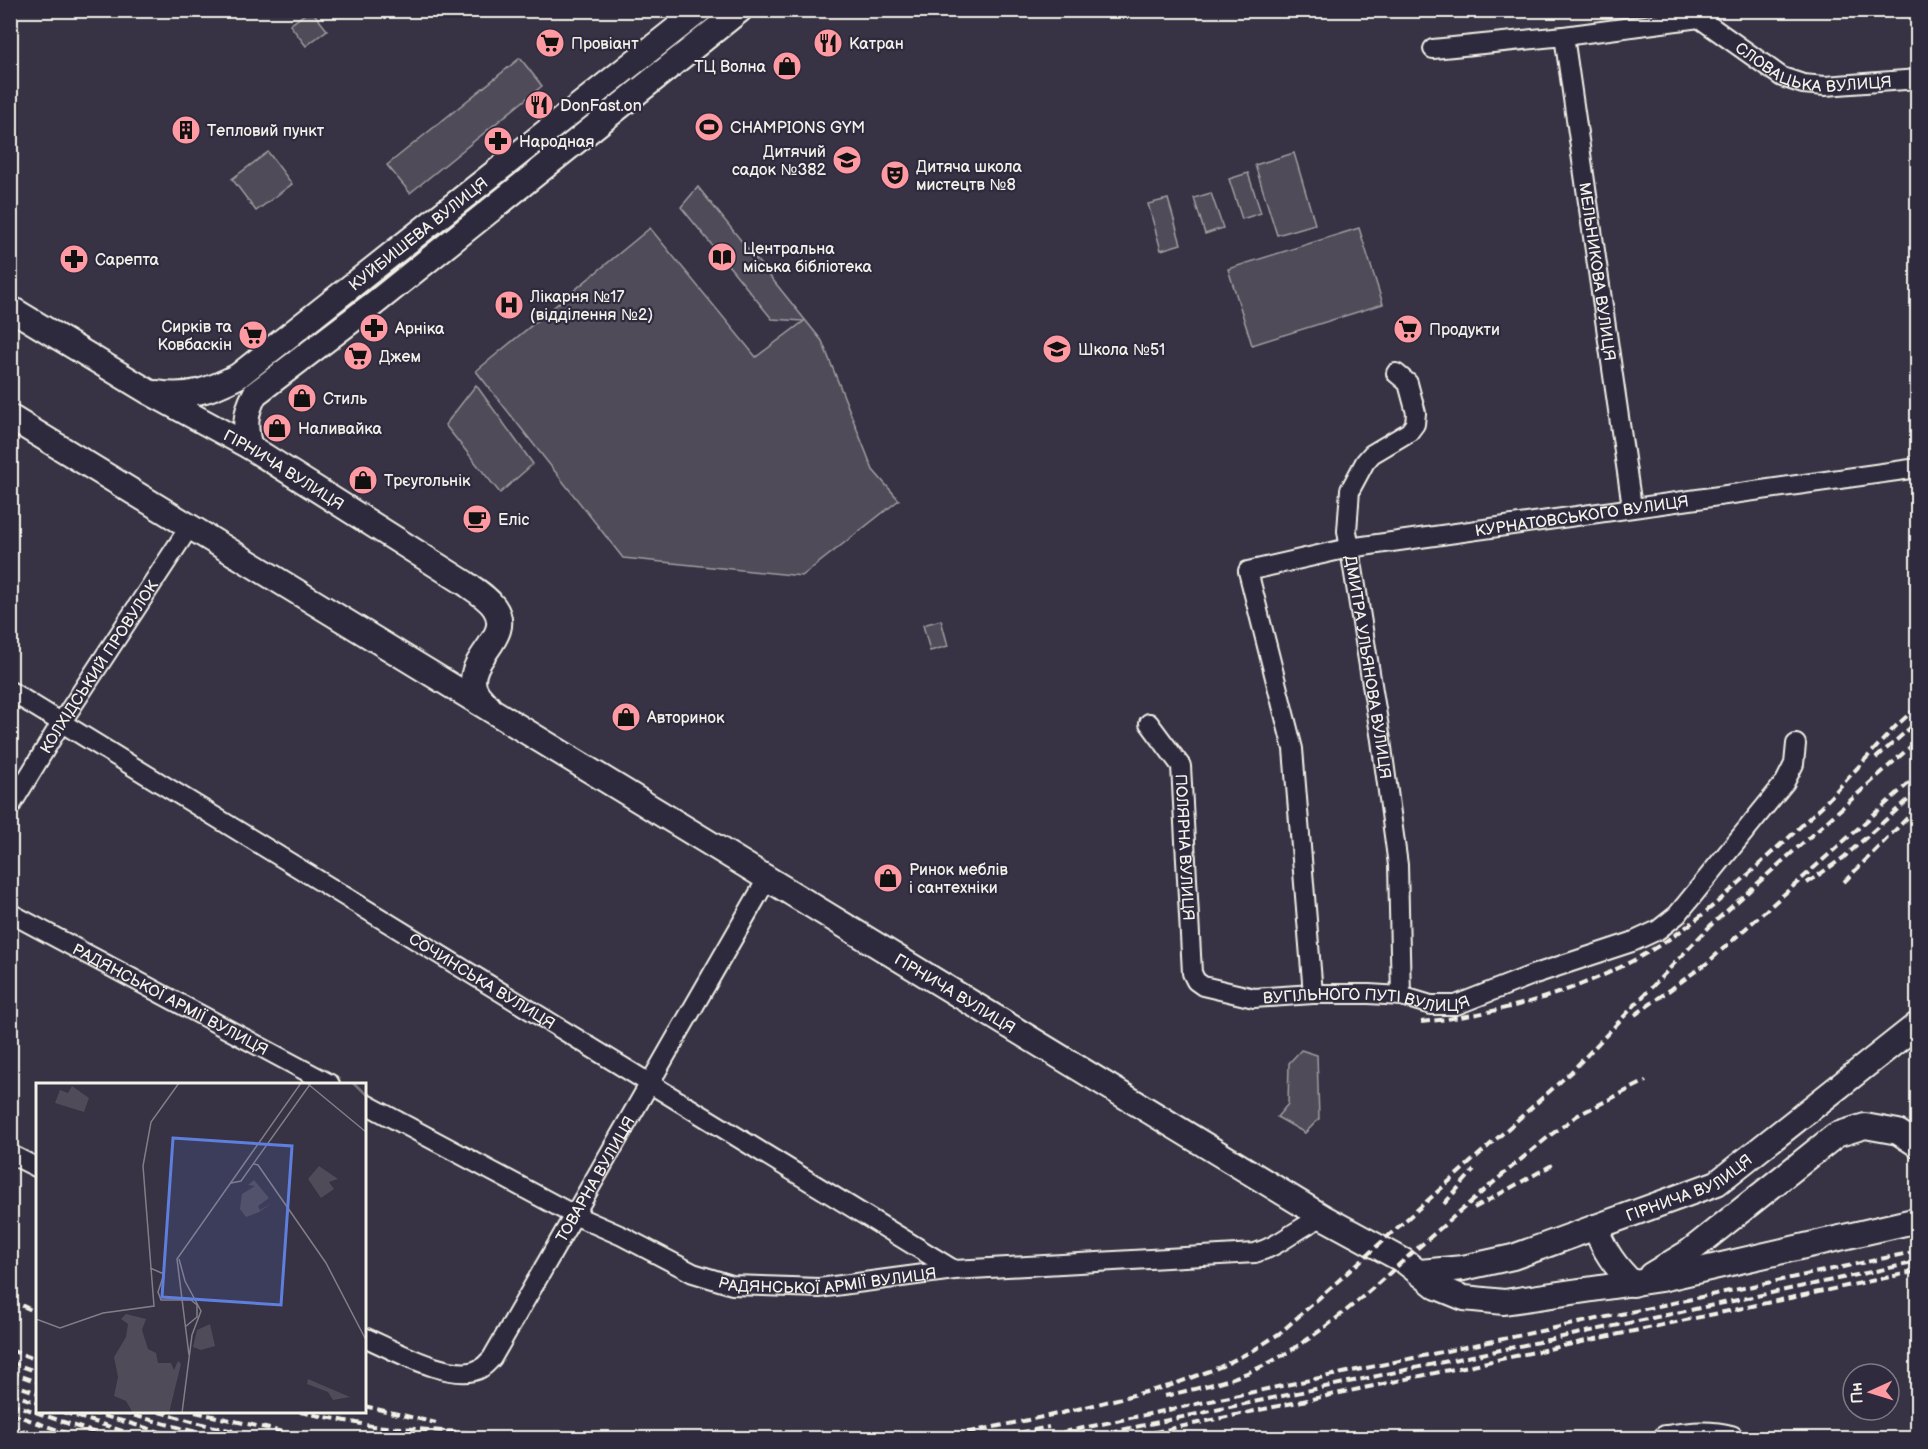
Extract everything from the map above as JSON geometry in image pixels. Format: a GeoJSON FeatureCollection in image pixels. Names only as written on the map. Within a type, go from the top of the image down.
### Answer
{"type":"FeatureCollection","features":[{"type":"Feature","properties":{"kind":"main road","name":"КУЙБИШЕВА ВУЛИЦЯ"},"geometry":{"type":"LineString","coordinates":[[149,392],[174,396],[199,393],[218,387],[238,376],[700,10]]}},
{"type":"Feature","properties":{"kind":"main road","name":"КУЙБИШЕВА ВУЛИЦЯ"},"geometry":{"type":"LineString","coordinates":[[255,394],[376,302],[740,10]]}},
{"type":"Feature","properties":{"kind":"main road","name":"ГІРНИЧА ВУЛИЦЯ"},"geometry":{"type":"LineString","coordinates":[[10,308],[149,392],[250,447],[487,599],[494,607],[499,626],[497,634],[477,665],[473,678],[474,688],[491,710]]}},
{"type":"Feature","properties":{"kind":"main road"},"geometry":{"type":"LineString","coordinates":[[238,376],[236,386],[240,391],[245,395],[255,394]]}},
{"type":"Feature","properties":{"kind":"main road"},"geometry":{"type":"LineString","coordinates":[[250,447],[245,421],[255,394]]}},
{"type":"Feature","properties":{"kind":"main road","name":"ГІРНИЧА ВУЛИЦЯ"},"geometry":{"type":"LineString","coordinates":[[10,417],[1323,1217],[1395,1256],[1420,1272],[1437,1287],[1464,1298],[1504,1302],[1633,1284],[1710,1270],[1917,1220]]}},
{"type":"Feature","properties":{"kind":"main road"},"geometry":{"type":"LineString","coordinates":[[434,676],[464,675],[477,665]]}},
{"type":"Feature","properties":{"kind":"main road","name":"ГІРНИЧА ВУЛИЦЯ"},"geometry":{"type":"LineString","coordinates":[[1420,1272],[1463,1268],[1513,1257],[1717,1183],[1917,1024]]}},
{"type":"Feature","properties":{"kind":"main road"},"geometry":{"type":"LineString","coordinates":[[1595,1227],[1605,1251],[1617,1268],[1633,1284],[1689,1252],[1836,1136],[1865,1126],[1899,1132],[1917,1145]]}},
{"type":"Feature","properties":{"kind":"main road"},"geometry":{"type":"LineString","coordinates":[[1666,1438],[1716,1434],[1731,1438]]}},
{"type":"Feature","properties":{"kind":"street","name":"СЛОВАЦЬКА ВУЛИЦЯ"},"geometry":{"type":"LineString","coordinates":[[1433,49],[1564,36],[1699,18],[1782,77],[1803,84],[1824,86],[1917,79]]}},
{"type":"Feature","properties":{"kind":"street","name":"МЕЛЬНИКОВА ВУЛИЦЯ"},"geometry":{"type":"LineString","coordinates":[[1564,36],[1632,507]]}},
{"type":"Feature","properties":{"kind":"street","name":"ДМИТРА УЛЬЯНОВА ВУЛИЦЯ"},"geometry":{"type":"LineString","coordinates":[[1396,373],[1408,383],[1416,413],[1415,424],[1409,432],[1372,454],[1350,490],[1347,524],[1398,865],[1401,996]]}},
{"type":"Feature","properties":{"kind":"street","name":"КУРНАТОВСЬКОГО ВУЛИЦЯ"},"geometry":{"type":"LineString","coordinates":[[1313,994],[1293,749],[1248,571],[1349,548],[1917,468]]}},
{"type":"Feature","properties":{"kind":"street","name":"КОЛХІДСЬКИЙ ПРОВУЛОК"},"geometry":{"type":"LineString","coordinates":[[10,807],[61,723],[190,526]]}},
{"type":"Feature","properties":{"kind":"street","name":"СОЧИНСЬКА ВУЛИЦЯ"},"geometry":{"type":"LineString","coordinates":[[10,691],[954,1270]]}},
{"type":"Feature","properties":{"kind":"street","name":"ПОЛЯРНА ВУЛИЦЯ"},"geometry":{"type":"LineString","coordinates":[[1149,723],[1181,766],[1192,974],[1196,981]]}},
{"type":"Feature","properties":{"kind":"street","name":"ВУГІЛЬНОГО ПУТІ ВУЛИЦЯ"},"geometry":{"type":"LineString","coordinates":[[1196,981],[1203,986],[1254,998],[1313,994],[1401,996],[1431,1005],[1456,1005],[1535,974],[1632,942],[1658,930],[1677,915],[1785,782],[1794,764],[1796,744]]}},
{"type":"Feature","properties":{"kind":"street","name":"ТОВАРНА ВУЛИЦЯ"},"geometry":{"type":"LineString","coordinates":[[366,1338],[434,1368],[451,1372],[469,1372],[480,1369],[492,1358],[767,879]]}},
{"type":"Feature","properties":{"kind":"street","name":"РАДЯНСЬКОЇ АРМІЇ ВУЛИЦЯ"},"geometry":{"type":"LineString","coordinates":[[10,913],[328,1083]]}},
{"type":"Feature","properties":{"kind":"street","name":"РАДЯНСЬКОЇ АРМІЇ ВУЛИЦЯ"},"geometry":{"type":"LineString","coordinates":[[366,1104],[574,1215],[622,1236],[693,1273],[732,1285],[819,1288],[954,1270],[1256,1253],[1275,1245],[1309,1222],[1323,1217]]}},
{"type":"Feature","properties":{"kind":"street"},"geometry":{"type":"LineString","coordinates":[[10,1154],[36,1167]]}},
{"type":"Feature","properties":{"kind":"shaded area"},"geometry":{"type":"Polygon","coordinates":[[[312,11],[327,30],[306,46],[290,25],[312,11]]]}},
{"type":"Feature","properties":{"kind":"shaded area"},"geometry":{"type":"Polygon","coordinates":[[[520,58],[542,86],[410,193],[387,165],[520,58]]]}},
{"type":"Feature","properties":{"kind":"shaded area"},"geometry":{"type":"Polygon","coordinates":[[[268,152],[292,184],[256,211],[232,179],[268,152]]]}},
{"type":"Feature","properties":{"kind":"shaded area"},"geometry":{"type":"Polygon","coordinates":[[[1294,153],[1315,224],[1277,235],[1255,165],[1294,153]]]}},
{"type":"Feature","properties":{"kind":"shaded area"},"geometry":{"type":"Polygon","coordinates":[[[1248,173],[1261,213],[1242,219],[1229,179],[1248,173]]]}},
{"type":"Feature","properties":{"kind":"shaded area"},"geometry":{"type":"Polygon","coordinates":[[[698,187],[822,341],[873,470],[899,500],[802,576],[623,558],[476,371],[650,228],[756,357],[804,321],[772,319],[681,207],[698,187]]]}},
{"type":"Feature","properties":{"kind":"shaded area"},"geometry":{"type":"Polygon","coordinates":[[[1211,193],[1223,228],[1205,234],[1194,198],[1211,193]]]}},
{"type":"Feature","properties":{"kind":"shaded area"},"geometry":{"type":"Polygon","coordinates":[[[1168,199],[1181,244],[1161,250],[1148,204],[1168,199]]]}},
{"type":"Feature","properties":{"kind":"shaded area"},"geometry":{"type":"Polygon","coordinates":[[[1359,228],[1383,304],[1252,345],[1228,269],[1359,228]]]}},
{"type":"Feature","properties":{"kind":"shaded area"},"geometry":{"type":"Polygon","coordinates":[[[476,385],[533,464],[500,493],[445,425],[476,385]]]}},
{"type":"Feature","properties":{"kind":"shaded area"},"geometry":{"type":"Polygon","coordinates":[[[941,620],[948,646],[930,651],[923,625],[941,620]]]}},
{"type":"Feature","properties":{"kind":"shaded area"},"geometry":{"type":"Polygon","coordinates":[[[1301,1050],[1317,1055],[1319,1119],[1305,1133],[1277,1117],[1288,1104],[1289,1063],[1301,1050]]]}},
{"type":"Feature","properties":{"kind":"railway"},"geometry":{"type":"LineString","coordinates":[[1778,848],[1824,804],[1895,727],[1918,706]]}},
{"type":"Feature","properties":{"kind":"railway"},"geometry":{"type":"LineString","coordinates":[[1876,758],[1918,721]]}},
{"type":"Feature","properties":{"kind":"railway"},"geometry":{"type":"LineString","coordinates":[[941,1438],[1062,1413],[1169,1386],[1220,1367],[1254,1350],[1280,1333],[1571,1072],[1711,925],[1918,740]]}},
{"type":"Feature","properties":{"kind":"railway"},"geometry":{"type":"LineString","coordinates":[[1635,1015],[1707,963],[1918,775]]}},
{"type":"Feature","properties":{"kind":"railway"},"geometry":{"type":"LineString","coordinates":[[1807,883],[1843,858],[1918,791]]}},
{"type":"Feature","properties":{"kind":"railway"},"geometry":{"type":"LineString","coordinates":[[1844,882],[1918,807]]}},
{"type":"Feature","properties":{"kind":"railway"},"geometry":{"type":"LineString","coordinates":[[1421,1022],[1457,1018],[1528,1002],[1562,992],[1628,963],[1689,925],[1782,843]]}},
{"type":"Feature","properties":{"kind":"railway"},"geometry":{"type":"LineString","coordinates":[[1165,1396],[1241,1375],[1265,1365],[1302,1343],[1354,1304],[1552,1134],[1578,1115],[1646,1081]]}},
{"type":"Feature","properties":{"kind":"railway"},"geometry":{"type":"LineString","coordinates":[[1474,1208],[1552,1165]]}},
{"type":"Feature","properties":{"kind":"railway"},"geometry":{"type":"LineString","coordinates":[[1444,1204],[1474,1170]]}},
{"type":"Feature","properties":{"kind":"railway"},"geometry":{"type":"LineString","coordinates":[[1036,1438],[1918,1251]]}},
{"type":"Feature","properties":{"kind":"railway"},"geometry":{"type":"LineString","coordinates":[[1083,1438],[1918,1262]]}},
{"type":"Feature","properties":{"kind":"railway"},"geometry":{"type":"LineString","coordinates":[[1127,1438],[1918,1271]]}},
{"type":"Feature","properties":{"kind":"railway"},"geometry":{"type":"LineString","coordinates":[[10,1300],[36,1312]]}},
{"type":"Feature","properties":{"kind":"railway"},"geometry":{"type":"LineString","coordinates":[[10,1350],[36,1359]]}},
{"type":"Feature","properties":{"kind":"railway"},"geometry":{"type":"LineString","coordinates":[[10,1362],[36,1371]]}},
{"type":"Feature","properties":{"kind":"railway"},"geometry":{"type":"LineString","coordinates":[[10,1372],[36,1381]]}},
{"type":"Feature","properties":{"kind":"railway"},"geometry":{"type":"LineString","coordinates":[[10,1383],[36,1392]]}},
{"type":"Feature","properties":{"kind":"railway"},"geometry":{"type":"LineString","coordinates":[[10,1393],[36,1402]]}},
{"type":"Feature","properties":{"kind":"railway"},"geometry":{"type":"LineString","coordinates":[[10,1403],[36,1412]]}},
{"type":"Feature","properties":{"kind":"railway"},"geometry":{"type":"LineString","coordinates":[[366,1406],[436,1423]]}},
{"type":"Feature","properties":{"kind":"railway"},"geometry":{"type":"LineString","coordinates":[[10,1413],[80,1438]]}},
{"type":"Feature","properties":{"kind":"railway"},"geometry":{"type":"LineString","coordinates":[[38,1413],[109,1438]]}},
{"type":"Feature","properties":{"kind":"railway"},"geometry":{"type":"LineString","coordinates":[[66,1413],[145,1438]]}},
{"type":"Feature","properties":{"kind":"railway"},"geometry":{"type":"LineString","coordinates":[[94,1413],[182,1438]]}},
{"type":"Feature","properties":{"kind":"railway"},"geometry":{"type":"LineString","coordinates":[[125,1413],[219,1438]]}},
{"type":"Feature","properties":{"kind":"railway"},"geometry":{"type":"LineString","coordinates":[[163,1413],[267,1438]]}},
{"type":"Feature","properties":{"kind":"railway"},"geometry":{"type":"LineString","coordinates":[[199,1413],[301,1436],[324,1438]]}},
{"type":"Feature","properties":{"kind":"railway"},"geometry":{"type":"LineString","coordinates":[[305,1413],[372,1426],[544,1438]]}},
{"type":"Feature","properties":{"kind":"railway"},"geometry":{"type":"LineString","coordinates":[[10,1426],[45,1438]]}},
{"type":"Feature","properties":{"kind":"railway"},"geometry":{"type":"LineString","coordinates":[[993,1438],[1049,1427]]}},
{"type":"Feature","properties":{"kind":"railway"},"geometry":{"type":"LineString","coordinates":[[916,1438],[949,1436]]}},
{"type":"Feature","properties":{"kind":"place","name":"Провіант"},"geometry":{"type":"Point","coordinates":[550,43]}},
{"type":"Feature","properties":{"kind":"place","name":"Катран"},"geometry":{"type":"Point","coordinates":[828,43]}},
{"type":"Feature","properties":{"kind":"place","name":"ТЦ Волна"},"geometry":{"type":"Point","coordinates":[787,66]}},
{"type":"Feature","properties":{"kind":"place","name":"DonFast.on"},"geometry":{"type":"Point","coordinates":[539,105]}},
{"type":"Feature","properties":{"kind":"place","name":"CHAMPIONS GYM"},"geometry":{"type":"Point","coordinates":[709,127]}},
{"type":"Feature","properties":{"kind":"place","name":"Тепловий пункт"},"geometry":{"type":"Point","coordinates":[186,130]}},
{"type":"Feature","properties":{"kind":"place","name":"Народная"},"geometry":{"type":"Point","coordinates":[498,141]}},
{"type":"Feature","properties":{"kind":"place","name":"Дитячий садок №382"},"geometry":{"type":"Point","coordinates":[847,160]}},
{"type":"Feature","properties":{"kind":"place","name":"Дитяча школа мистецтв №8"},"geometry":{"type":"Point","coordinates":[895,175]}},
{"type":"Feature","properties":{"kind":"place","name":"Центральна міська бібліотека"},"geometry":{"type":"Point","coordinates":[722,257]}},
{"type":"Feature","properties":{"kind":"place","name":"Сарепта"},"geometry":{"type":"Point","coordinates":[74,259]}},
{"type":"Feature","properties":{"kind":"place","name":"Лікарня №17 (відділення №2)"},"geometry":{"type":"Point","coordinates":[509,305]}},
{"type":"Feature","properties":{"kind":"place","name":"Арніка"},"geometry":{"type":"Point","coordinates":[374,328]}},
{"type":"Feature","properties":{"kind":"place","name":"Продукти"},"geometry":{"type":"Point","coordinates":[1408,329]}},
{"type":"Feature","properties":{"kind":"place","name":"Сирків та Ковбаскін"},"geometry":{"type":"Point","coordinates":[253,335]}},
{"type":"Feature","properties":{"kind":"place","name":"Школа №51"},"geometry":{"type":"Point","coordinates":[1057,349]}},
{"type":"Feature","properties":{"kind":"place","name":"Джем"},"geometry":{"type":"Point","coordinates":[358,356]}},
{"type":"Feature","properties":{"kind":"place","name":"Стиль"},"geometry":{"type":"Point","coordinates":[302,398]}},
{"type":"Feature","properties":{"kind":"place","name":"Наливайка"},"geometry":{"type":"Point","coordinates":[277,428]}},
{"type":"Feature","properties":{"kind":"place","name":"Трєугольнік"},"geometry":{"type":"Point","coordinates":[363,480]}},
{"type":"Feature","properties":{"kind":"place","name":"Еліс"},"geometry":{"type":"Point","coordinates":[477,519]}},
{"type":"Feature","properties":{"kind":"place","name":"Авторинок"},"geometry":{"type":"Point","coordinates":[626,717]}},
{"type":"Feature","properties":{"kind":"place","name":"Ринок меблів і сантехніки"},"geometry":{"type":"Point","coordinates":[888,878]}}]}
